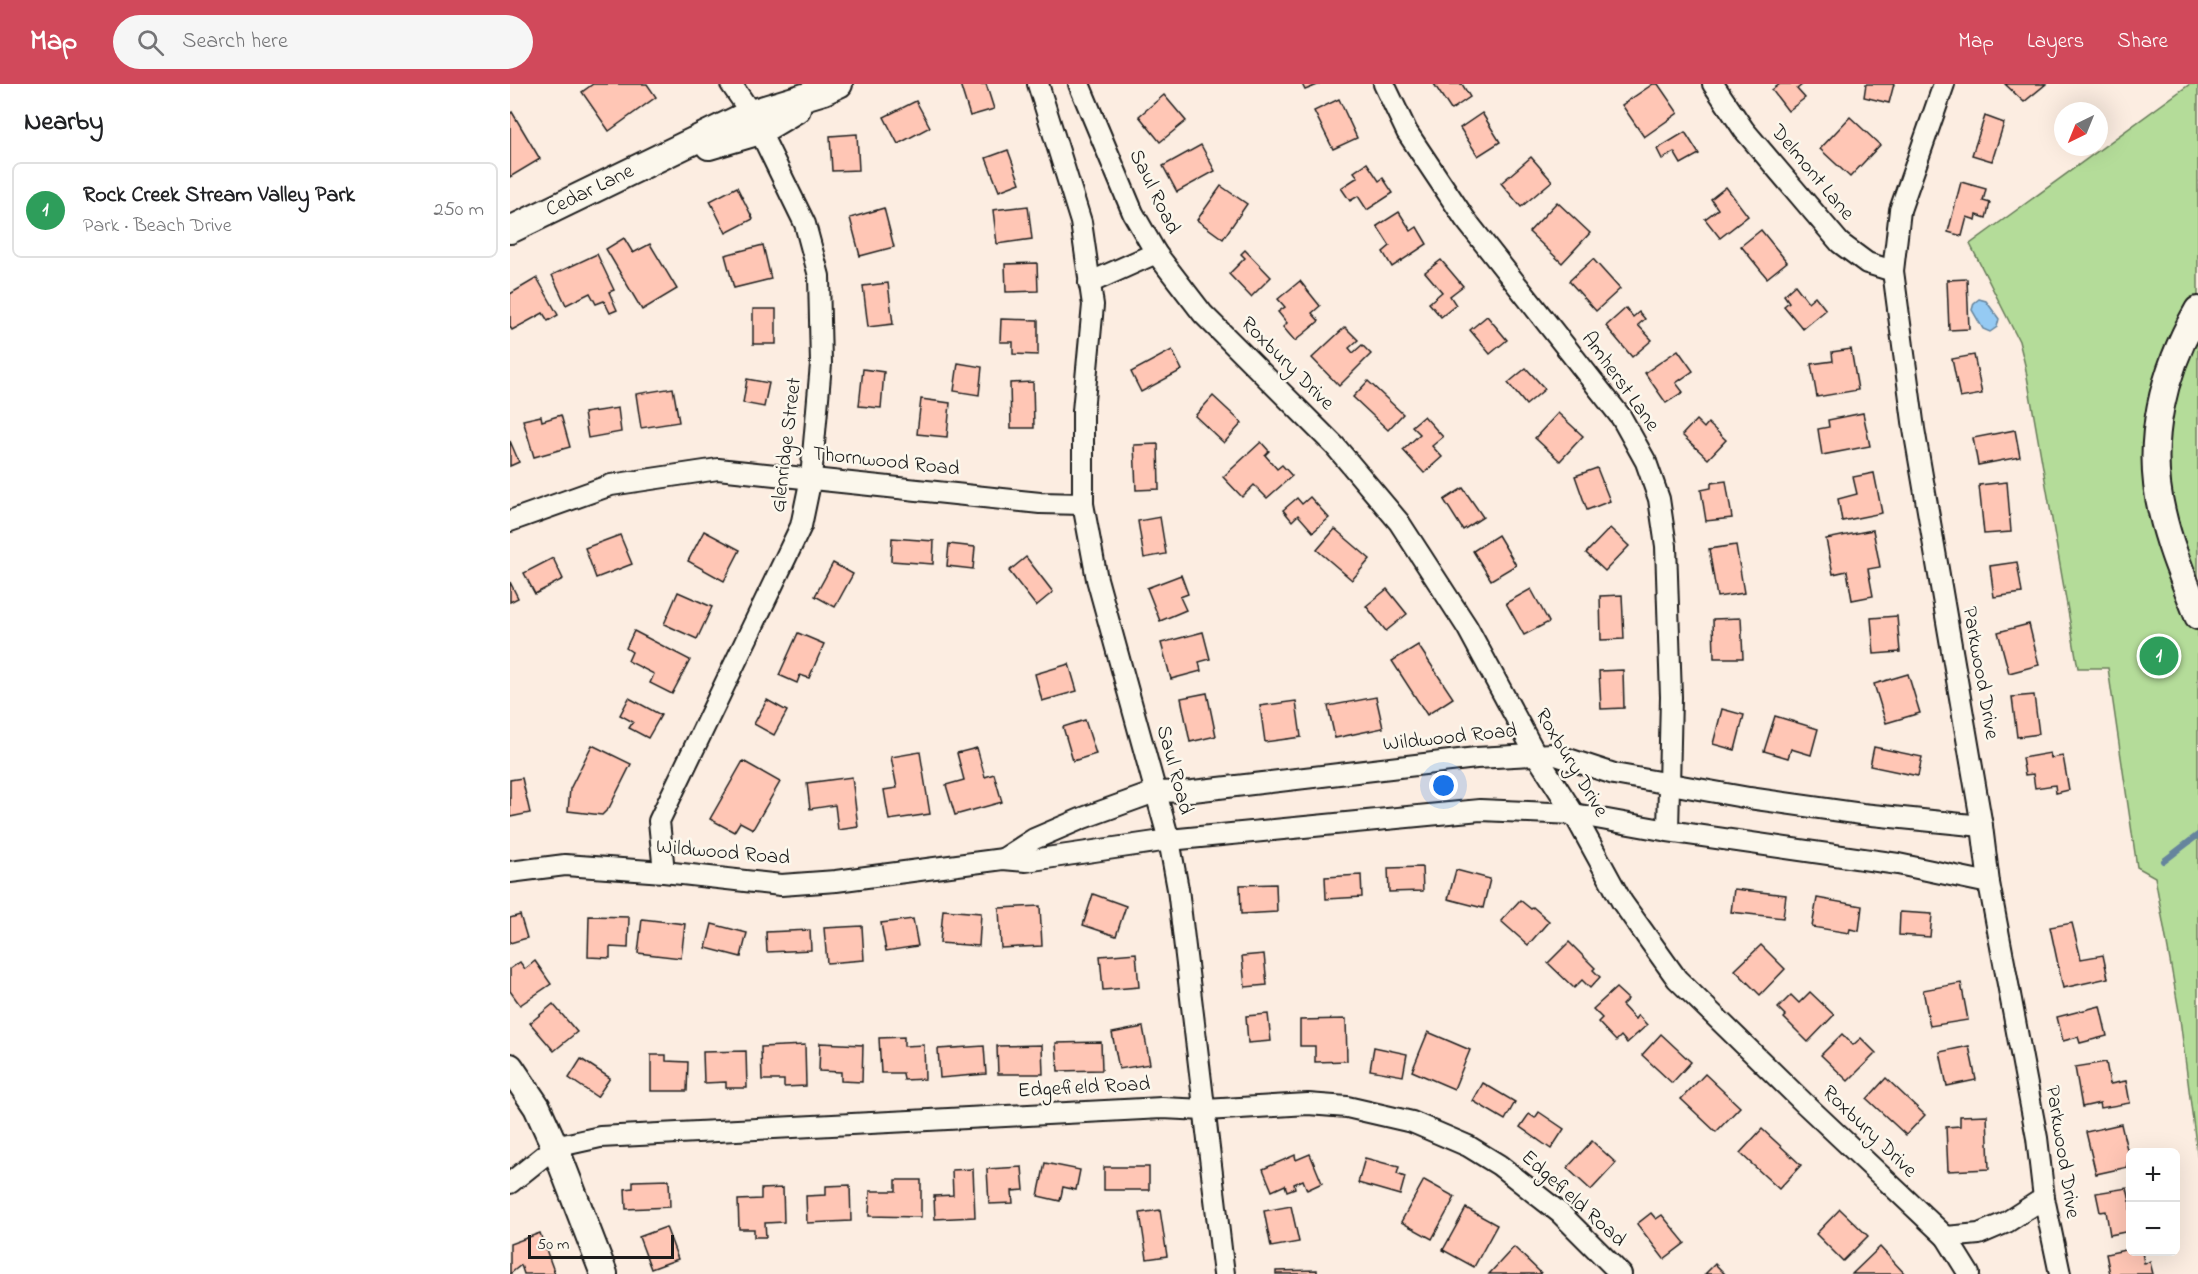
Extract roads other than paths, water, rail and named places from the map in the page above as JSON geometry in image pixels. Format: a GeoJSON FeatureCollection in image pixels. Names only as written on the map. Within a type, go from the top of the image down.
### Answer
{"type":"FeatureCollection","features":[{"type":"Feature","properties":{"kind":"street","name":"Glenridge Street"},"geometry":{"type":"LineString","coordinates":[[664,872],[660,821],[801,526],[811,478],[821,364],[819,276],[805,224],[755,122],[730,84]]}},
{"type":"Feature","properties":{"kind":"street","name":"Saul Road"},"geometry":{"type":"LineString","coordinates":[[1038,84],[1081,222],[1093,305],[1083,411],[1083,504],[1097,579],[1168,840],[1178,889],[1224,1274]]}},
{"type":"Feature","properties":{"kind":"street","name":"Saul Road"},"geometry":{"type":"LineString","coordinates":[[1079,84],[1133,213],[1156,253],[1089,282]]}},
{"type":"Feature","properties":{"kind":"street","name":"Amherst Lane"},"geometry":{"type":"LineString","coordinates":[[1384,84],[1407,132],[1465,219],[1621,417],[1647,462],[1659,500],[1666,546],[1671,697],[1668,831]]}},
{"type":"Feature","properties":{"kind":"street","name":"Delmont Lane"},"geometry":{"type":"LineString","coordinates":[[1713,84],[1744,130],[1840,243],[1867,263],[1893,271]]}},
{"type":"Feature","properties":{"kind":"street","name":"Parkwood Drive"},"geometry":{"type":"LineString","coordinates":[[1944,84],[1900,210],[1893,271],[1914,429],[1982,826],[1989,883],[2037,1137],[2044,1198],[2060,1274]]}},
{"type":"Feature","properties":{"kind":"street","name":"Cedar Lane"},"geometry":{"type":"LineString","coordinates":[[510,230],[671,153],[722,143],[755,122],[831,88]]}},
{"type":"Feature","properties":{"kind":"street","name":"Roxbury Drive"},"geometry":{"type":"LineString","coordinates":[[1156,253],[1203,314],[1335,446],[1399,522],[1467,627],[1535,753],[1574,814],[1622,902],[1677,979],[1946,1237],[1969,1274]]}},
{"type":"Feature","properties":{"kind":"street"},"geometry":{"type":"LineString","coordinates":[[2198,310],[2172,361],[2156,438],[2157,487],[2168,536],[2198,616]]}},
{"type":"Feature","properties":{"kind":"street","name":"Thornwood Road"},"geometry":{"type":"LineString","coordinates":[[510,521],[611,485],[718,469],[1040,503],[1083,504]]}},
{"type":"Feature","properties":{"kind":"street","name":"Wildwood Road"},"geometry":{"type":"LineString","coordinates":[[1003,859],[1034,839],[1083,818],[1155,792],[1193,791],[1454,760],[1535,753],[1552,754],[1614,774],[1749,798],[1982,826]]}},
{"type":"Feature","properties":{"kind":"street","name":"Wildwood Road"},"geometry":{"type":"LineString","coordinates":[[510,872],[564,864],[781,885],[836,881],[1003,859],[1026,861],[1168,840],[1480,810],[1574,814],[1668,831],[1898,864],[1989,883]]}},
{"type":"Feature","properties":{"kind":"street"},"geometry":{"type":"LineString","coordinates":[[510,1067],[537,1107],[555,1147],[604,1274]]}},
{"type":"Feature","properties":{"kind":"street","name":"Edgefield Road"},"geometry":{"type":"LineString","coordinates":[[510,1183],[555,1147],[600,1137],[1162,1108],[1205,1110],[1308,1104],[1347,1107],[1412,1122],[1468,1146],[1500,1166],[1560,1213],[1621,1274]]}},
{"type":"Feature","properties":{"kind":"street"},"geometry":{"type":"LineString","coordinates":[[1946,1237],[1979,1234],[2007,1222],[2044,1198]]}},
{"type":"Feature","properties":{"kind":"water"},"geometry":{"type":"Polygon","coordinates":[[[1979,299],[1986,301],[1999,319],[1997,327],[1990,332],[1983,329],[1972,310],[1974,303],[1979,299]]]}},
{"type":"Feature","properties":{"kind":"waterway"},"geometry":{"type":"LineString","coordinates":[[2164,861],[2198,835]]}},
{"type":"Feature","properties":{"kind":"place","name":"Rock Creek Stream Valley Park"},"geometry":{"type":"Point","coordinates":[2159,656]}}]}
